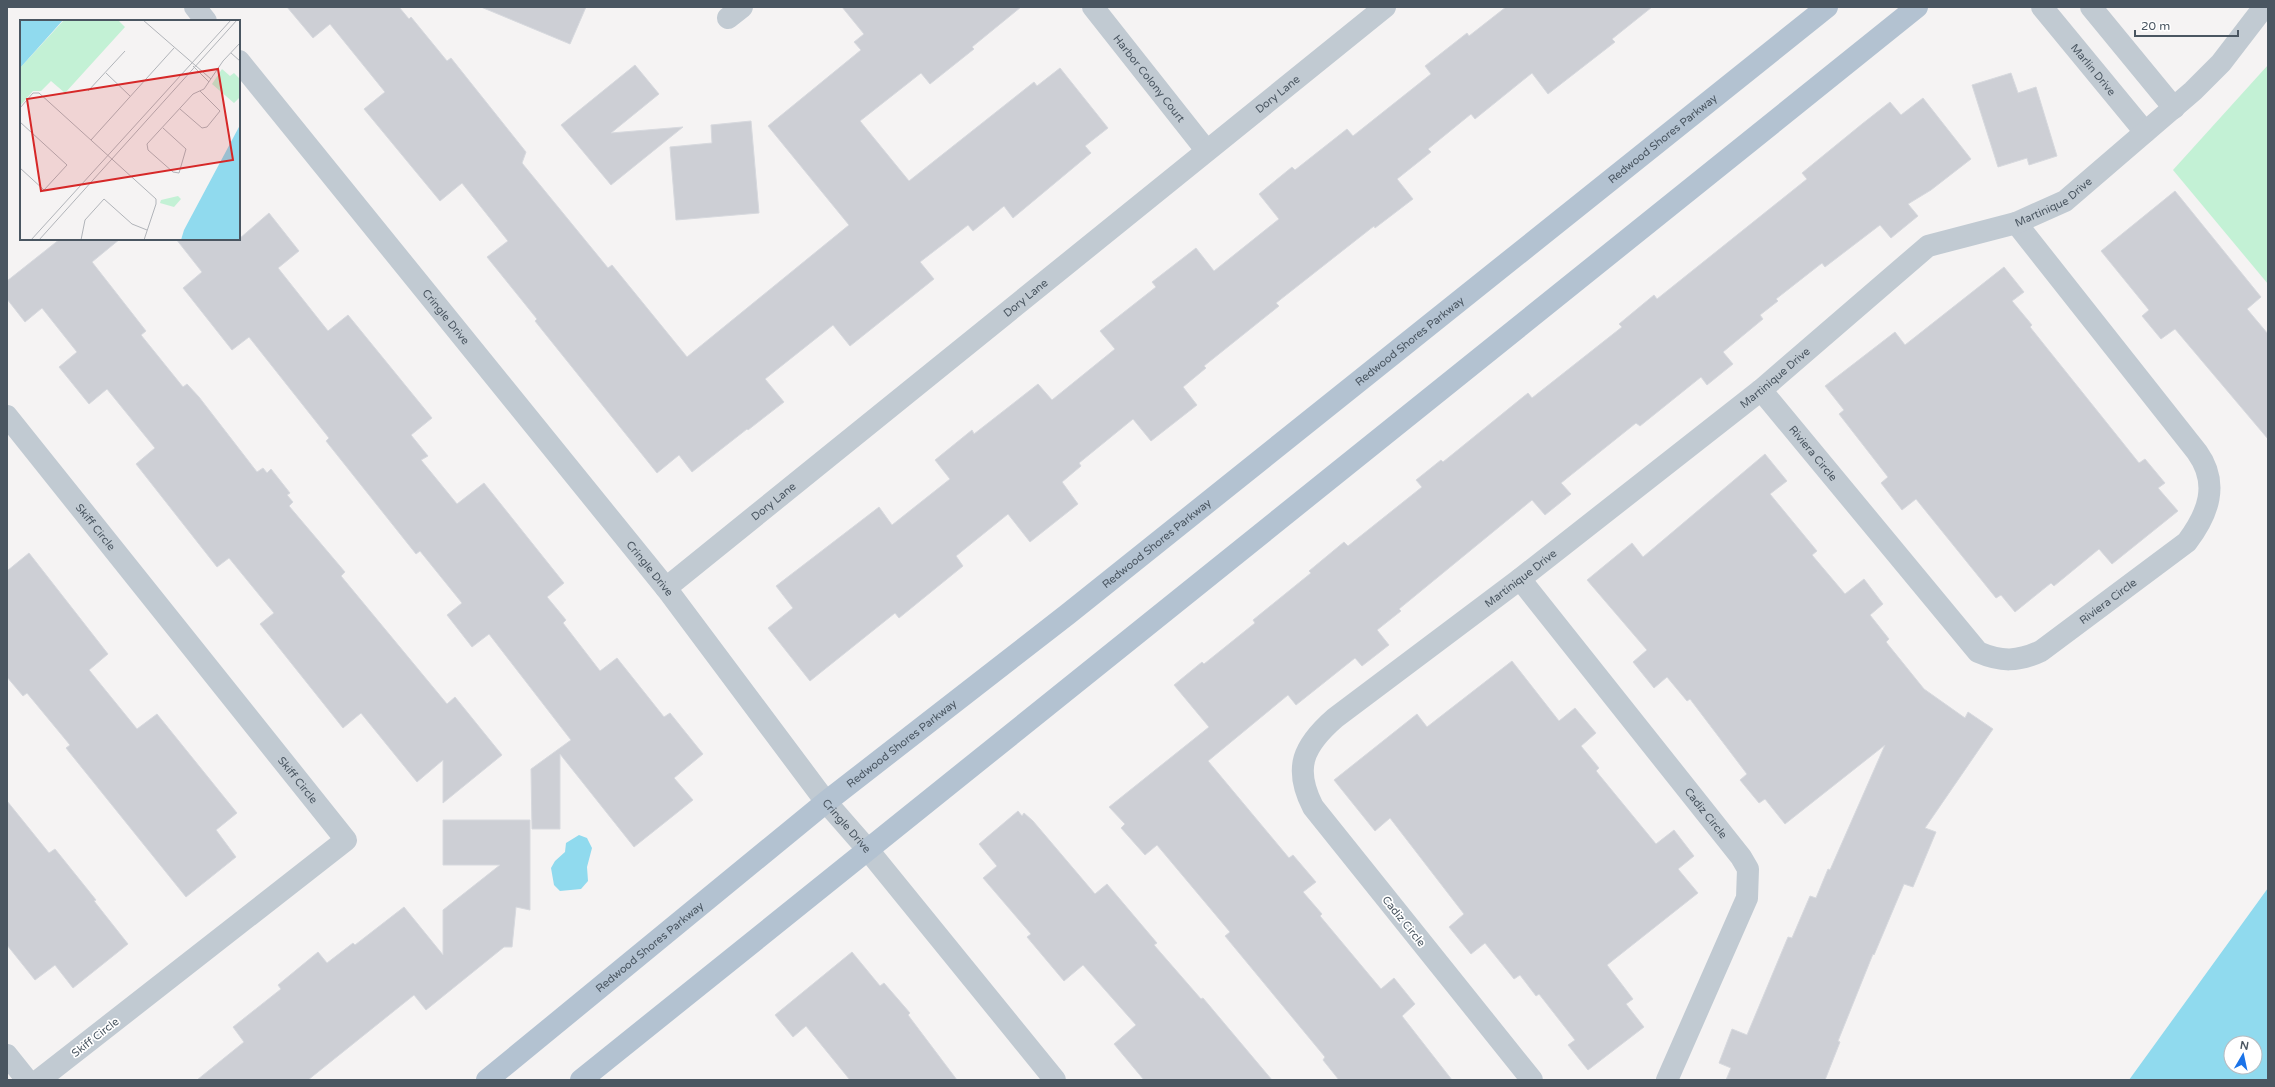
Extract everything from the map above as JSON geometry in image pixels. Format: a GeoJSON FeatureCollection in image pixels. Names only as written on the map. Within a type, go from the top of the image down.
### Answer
{"type":"FeatureCollection","features":[{"type":"Feature","properties":{"kind":"main road","name":"Redwood Shores Parkway"},"geometry":{"type":"LineString","coordinates":[[487,1080],[826,802],[1068,614],[1827,7]]}},
{"type":"Feature","properties":{"kind":"main road"},"geometry":{"type":"LineString","coordinates":[[581,1080],[1917,7]]}},
{"type":"Feature","properties":{"kind":"street"},"geometry":{"type":"LineString","coordinates":[[195,7],[205,20]]}},
{"type":"Feature","properties":{"kind":"street","name":"Harbor Colony Court"},"geometry":{"type":"LineString","coordinates":[[1093,7],[1206,150]]}},
{"type":"Feature","properties":{"kind":"street","name":"Dory Lane"},"geometry":{"type":"LineString","coordinates":[[666,588],[1206,150],[1385,7]]}},
{"type":"Feature","properties":{"kind":"street","name":"Marlin Drive"},"geometry":{"type":"LineString","coordinates":[[2042,7],[2145,132]]}},
{"type":"Feature","properties":{"kind":"street"},"geometry":{"type":"LineString","coordinates":[[2091,7],[2174,108]]}},
{"type":"Feature","properties":{"kind":"street","name":"Martinique Drive"},"geometry":{"type":"LineString","coordinates":[[1302,776],[1306,756],[1313,741],[1323,729],[1520,579],[1761,390],[1928,246],[2016,223],[2066,201],[2174,108],[2221,63],[2264,7]]}},
{"type":"Feature","properties":{"kind":"street","name":"Cringle Drive"},"geometry":{"type":"LineString","coordinates":[[240,62],[666,588],[826,802],[868,850],[1055,1080]]}},
{"type":"Feature","properties":{"kind":"street","name":"Riviera Circle"},"geometry":{"type":"LineString","coordinates":[[1761,390],[1978,652],[2000,660],[2014,660],[2041,651],[2187,542],[2198,527],[2207,510],[2210,491],[2205,464],[2202,458],[2016,223]]}},
{"type":"Feature","properties":{"kind":"street","name":"Skiff Circle"},"geometry":{"type":"LineString","coordinates":[[7,416],[346,840],[39,1080]]}},
{"type":"Feature","properties":{"kind":"street","name":"Cadiz Circle"},"geometry":{"type":"LineString","coordinates":[[1520,579],[1741,857],[1748,869],[1747,898],[1667,1080]]}},
{"type":"Feature","properties":{"kind":"street","name":"Cadiz Circle"},"geometry":{"type":"LineString","coordinates":[[1302,776],[1304,789],[1313,807],[1532,1080]]}},
{"type":"Feature","properties":{"kind":"street"},"geometry":{"type":"LineString","coordinates":[[7,1055],[27,1080]]}},
{"type":"Feature","properties":{"kind":"green space"},"geometry":{"type":"Polygon","coordinates":[[[2268,65],[2268,284],[2173,170],[2268,65]]]}},
{"type":"Feature","properties":{"kind":"water"},"geometry":{"type":"Polygon","coordinates":[[[579,835],[587,838],[592,848],[587,867],[588,881],[581,889],[560,891],[554,885],[551,868],[555,861],[565,852],[566,843],[579,835]]]}},
{"type":"Feature","properties":{"kind":"water"},"geometry":{"type":"Polygon","coordinates":[[[2268,888],[2268,1080],[2129,1080],[2268,888]]]}},
{"type":"Feature","properties":{"kind":"building"},"geometry":{"type":"Polygon","coordinates":[[[287,7],[399,7],[409,19],[411,17],[447,61],[451,58],[526,152],[522,163],[608,268],[612,265],[687,357],[849,225],[768,126],[861,50],[854,42],[864,34],[842,7],[1021,7],[972,47],[974,49],[930,84],[921,73],[860,121],[909,181],[1034,82],[1037,86],[1060,68],[1108,128],[1085,146],[1091,153],[1013,218],[1004,206],[973,231],[968,225],[920,262],[934,279],[850,346],[833,325],[765,379],[784,402],[748,430],[747,429],[692,472],[679,455],[657,473],[535,321],[537,319],[487,257],[508,241],[462,183],[440,201],[364,109],[385,92],[330,24],[313,38],[287,7]]]}},
{"type":"Feature","properties":{"kind":"building"},"geometry":{"type":"Polygon","coordinates":[[[481,7],[586,7],[570,44],[481,7]]]}},
{"type":"Feature","properties":{"kind":"building"},"geometry":{"type":"Polygon","coordinates":[[[1506,7],[1652,7],[1612,39],[1615,42],[1548,94],[1532,73],[1475,119],[1471,114],[1428,149],[1431,152],[1397,179],[1413,199],[1375,228],[1374,226],[1276,303],[1279,306],[1204,366],[1206,368],[1183,387],[1197,405],[1151,441],[1133,419],[1079,463],[1081,466],[1062,482],[1078,504],[1030,542],[1008,514],[956,556],[963,566],[899,618],[895,613],[810,681],[768,628],[793,608],[776,586],[879,507],[892,525],[950,479],[935,460],[972,430],[974,434],[1038,384],[1052,400],[1115,349],[1100,331],[1156,287],[1152,282],[1196,248],[1214,271],[1279,219],[1259,194],[1292,167],[1295,170],[1347,129],[1353,136],[1431,74],[1425,66],[1467,33],[1469,36],[1506,7]]]}},
{"type":"Feature","properties":{"kind":"building"},"geometry":{"type":"Polygon","coordinates":[[[635,65],[659,94],[611,133],[683,127],[611,185],[561,125],[635,65]]]}},
{"type":"Feature","properties":{"kind":"building"},"geometry":{"type":"Polygon","coordinates":[[[2011,73],[2018,93],[2036,87],[2057,156],[2029,165],[2027,158],[1998,167],[1972,85],[2011,73]]]}},
{"type":"Feature","properties":{"kind":"building"},"geometry":{"type":"Polygon","coordinates":[[[1923,98],[1971,159],[1931,190],[1908,204],[1918,216],[1891,238],[1880,225],[1825,267],[1822,263],[1776,299],[1778,301],[1760,315],[1763,319],[1723,352],[1733,364],[1707,385],[1701,377],[1640,426],[1636,423],[1561,483],[1571,494],[1545,515],[1532,500],[1399,609],[1401,611],[1377,630],[1389,645],[1362,666],[1355,658],[1296,705],[1288,695],[1208,761],[1289,858],[1293,855],[1316,882],[1303,892],[1322,914],[1320,916],[1381,989],[1394,978],[1415,1004],[1402,1016],[1452,1080],[1339,1080],[1323,1060],[1325,1057],[1225,936],[1230,932],[1157,845],[1145,855],[1121,828],[1125,824],[1109,807],[1209,727],[1174,685],[1202,662],[1204,664],[1255,623],[1253,620],[1311,573],[1309,571],[1344,542],[1348,546],[1422,487],[1416,480],[1441,460],[1443,462],[1528,393],[1532,398],[1622,327],[1619,324],[1654,295],[1657,299],[1807,179],[1802,173],[1890,102],[1901,115],[1923,98]]]}},
{"type":"Feature","properties":{"kind":"building"},"geometry":{"type":"Polygon","coordinates":[[[751,121],[759,213],[676,220],[670,147],[712,143],[711,125],[751,121]]]}},
{"type":"Feature","properties":{"kind":"building"},"geometry":{"type":"Polygon","coordinates":[[[2175,191],[2261,297],[2247,309],[2268,334],[2268,439],[2175,329],[2161,339],[2142,316],[2149,310],[2101,251],[2175,191]]]}},
{"type":"Feature","properties":{"kind":"building"},"geometry":{"type":"Polygon","coordinates":[[[269,213],[299,251],[278,268],[328,331],[348,315],[432,418],[411,435],[428,456],[421,460],[457,504],[484,483],[564,583],[547,597],[566,620],[563,623],[600,671],[617,658],[664,717],[670,713],[703,754],[674,778],[693,800],[634,847],[560,754],[560,829],[532,829],[531,769],[571,740],[489,634],[472,647],[447,615],[462,603],[420,551],[416,554],[326,441],[329,438],[249,337],[232,350],[183,288],[202,272],[177,240],[240,240],[240,238],[269,213]]]}},
{"type":"Feature","properties":{"kind":"building"},"geometry":{"type":"Polygon","coordinates":[[[59,240],[119,240],[92,262],[146,331],[141,335],[183,387],[187,384],[199,397],[257,472],[263,468],[267,473],[271,469],[290,493],[287,495],[293,502],[289,506],[345,572],[341,576],[447,704],[455,697],[502,755],[443,803],[443,760],[417,782],[361,713],[343,728],[260,624],[274,613],[229,558],[217,567],[136,464],[155,448],[107,389],[89,404],[59,367],[77,352],[42,308],[25,322],[7,299],[7,281],[59,240]]]}},
{"type":"Feature","properties":{"kind":"building"},"geometry":{"type":"Polygon","coordinates":[[[2004,267],[2024,292],[2012,301],[2032,325],[2030,327],[2139,463],[2145,459],[2165,483],[2158,488],[2178,511],[2112,564],[2099,549],[2054,586],[2051,583],[2015,612],[2001,595],[1996,598],[1916,499],[1902,510],[1881,483],[1888,477],[1839,414],[1844,410],[1825,386],[1895,332],[1905,345],[2004,267]]]}},
{"type":"Feature","properties":{"kind":"building"},"geometry":{"type":"Polygon","coordinates":[[[1765,454],[1787,481],[1770,494],[1817,551],[1812,555],[1845,594],[1864,579],[1883,604],[1870,615],[1889,639],[1886,642],[1924,689],[1965,718],[1968,712],[1993,729],[1925,828],[1936,832],[1913,887],[1904,884],[1874,955],[1873,954],[1838,1041],[1840,1042],[1825,1080],[1726,1080],[1731,1068],[1719,1063],[1732,1029],[1747,1035],[1788,937],[1792,938],[1810,896],[1816,898],[1828,869],[1830,870],[1885,745],[1785,824],[1765,799],[1759,803],[1740,780],[1747,774],[1690,699],[1687,701],[1667,677],[1654,688],[1633,662],[1647,650],[1587,580],[1632,543],[1643,557],[1765,454]]]}},
{"type":"Feature","properties":{"kind":"building"},"geometry":{"type":"Polygon","coordinates":[[[29,553],[108,654],[89,670],[137,729],[157,714],[237,813],[216,830],[236,857],[186,897],[66,748],[70,745],[27,693],[23,696],[7,677],[7,571],[29,553]]]}},
{"type":"Feature","properties":{"kind":"building"},"geometry":{"type":"Polygon","coordinates":[[[1512,661],[1559,721],[1575,708],[1596,733],[1581,746],[1599,768],[1596,771],[1656,844],[1674,830],[1694,856],[1678,869],[1698,893],[1607,965],[1633,999],[1626,1004],[1644,1027],[1588,1070],[1568,1045],[1575,1040],[1539,994],[1536,996],[1520,975],[1514,979],[1485,943],[1471,954],[1449,927],[1464,914],[1390,818],[1375,831],[1334,780],[1417,714],[1427,727],[1512,661]]]}},
{"type":"Feature","properties":{"kind":"building"},"geometry":{"type":"Polygon","coordinates":[[[7,801],[49,853],[55,849],[96,900],[94,901],[128,944],[73,988],[55,965],[35,980],[7,945],[7,801]]]}},
{"type":"Feature","properties":{"kind":"building"},"geometry":{"type":"Polygon","coordinates":[[[1018,811],[1022,816],[1024,813],[1033,821],[1095,894],[1107,884],[1157,943],[1154,945],[1201,999],[1203,998],[1272,1080],[1144,1080],[1114,1044],[1136,1025],[1083,965],[1064,981],[1027,937],[1031,934],[983,878],[997,866],[979,844],[1018,811]]]}},
{"type":"Feature","properties":{"kind":"building"},"geometry":{"type":"Polygon","coordinates":[[[443,820],[530,820],[530,910],[516,907],[512,947],[504,947],[426,1010],[414,995],[308,1080],[197,1080],[244,1042],[233,1027],[281,989],[278,985],[318,952],[327,963],[353,943],[355,945],[404,907],[443,955],[443,910],[500,865],[443,865],[443,820]]]}},
{"type":"Feature","properties":{"kind":"building"},"geometry":{"type":"Polygon","coordinates":[[[852,952],[880,986],[884,983],[910,1013],[908,1015],[957,1080],[850,1080],[806,1026],[793,1037],[775,1015],[852,952]]]}}]}
